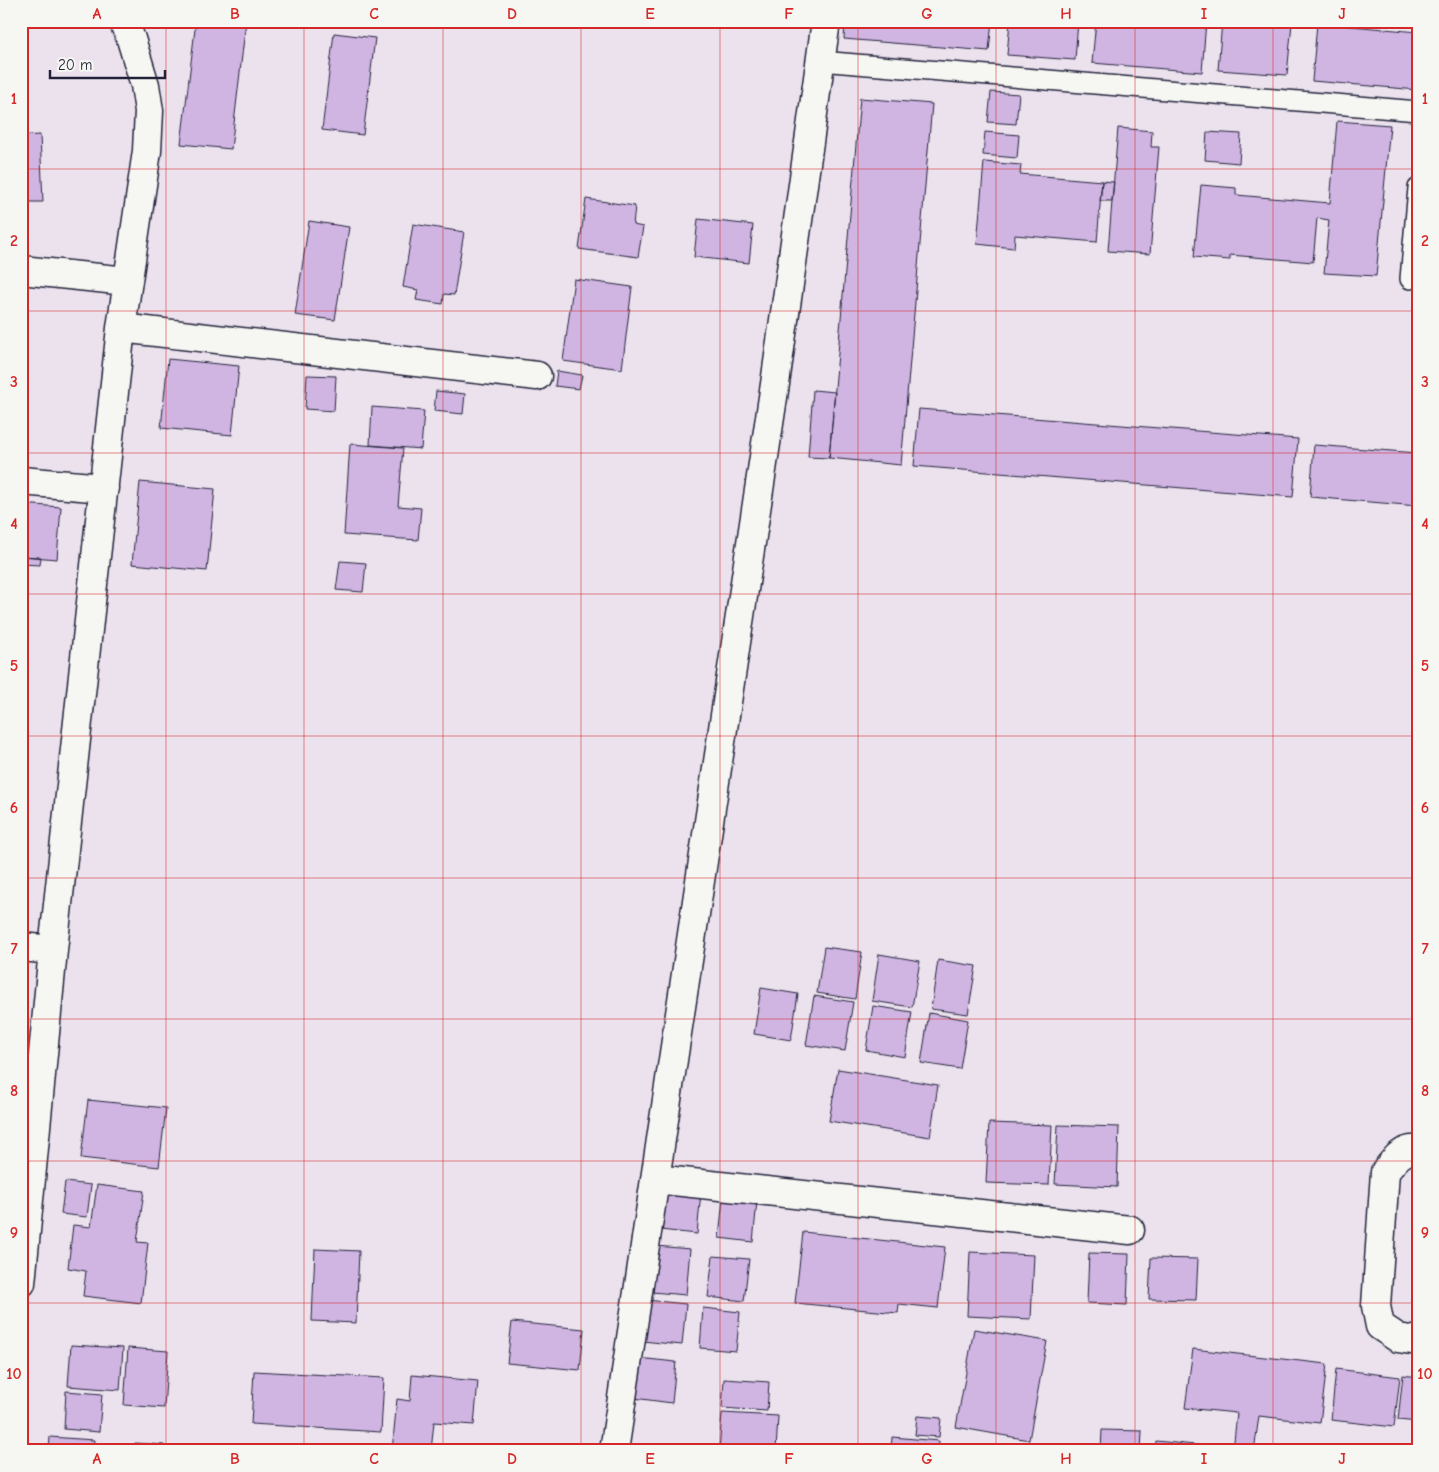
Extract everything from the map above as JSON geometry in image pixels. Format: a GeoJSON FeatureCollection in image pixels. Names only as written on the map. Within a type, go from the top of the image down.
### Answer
{"type":"FeatureCollection","features":[{"type":"Feature","properties":{"kind":"street"},"geometry":{"type":"LineString","coordinates":[[614,1451],[772,404],[826,21]]}},
{"type":"Feature","properties":{"kind":"street"},"geometry":{"type":"LineString","coordinates":[[21,1284],[53,950],[121,328],[146,166],[149,111],[142,75],[124,22]]}},
{"type":"Feature","properties":{"kind":"street"},"geometry":{"type":"LineString","coordinates":[[21,270],[127,281]]}},
{"type":"Feature","properties":{"kind":"street"},"geometry":{"type":"LineString","coordinates":[[121,328],[537,376]]}},
{"type":"Feature","properties":{"kind":"street"},"geometry":{"type":"LineString","coordinates":[[21,482],[104,488]]}},
{"type":"Feature","properties":{"kind":"street"},"geometry":{"type":"LineString","coordinates":[[21,947],[53,950]]}},
{"type":"Feature","properties":{"kind":"street"},"geometry":{"type":"LineString","coordinates":[[1418,1150],[1414,1149],[1398,1155],[1385,1172],[1376,1306],[1380,1326],[1398,1338],[1418,1341]]}},
{"type":"Feature","properties":{"kind":"street"},"geometry":{"type":"LineString","coordinates":[[655,1179],[1130,1230]]}},
{"type":"Feature","properties":{"kind":"lane"},"geometry":{"type":"LineString","coordinates":[[820,61],[1418,111]]}},
{"type":"Feature","properties":{"kind":"lane"},"geometry":{"type":"LineString","coordinates":[[1410,279],[1418,188]]}},
{"type":"Feature","properties":{"kind":"building"},"geometry":{"type":"Polygon","coordinates":[[[196,21],[246,21],[231,149],[181,144],[196,21]]]}},
{"type":"Feature","properties":{"kind":"building"},"geometry":{"type":"Polygon","coordinates":[[[845,21],[992,21],[989,51],[844,39],[845,21]]]}},
{"type":"Feature","properties":{"kind":"building"},"geometry":{"type":"Polygon","coordinates":[[[1010,21],[1078,21],[1075,60],[1007,55],[1010,21]]]}},
{"type":"Feature","properties":{"kind":"building"},"geometry":{"type":"Polygon","coordinates":[[[1096,21],[1206,21],[1202,72],[1092,63],[1096,21]]]}},
{"type":"Feature","properties":{"kind":"building"},"geometry":{"type":"Polygon","coordinates":[[[1222,21],[1292,23],[1287,75],[1218,70],[1222,21]]]}},
{"type":"Feature","properties":{"kind":"building"},"geometry":{"type":"Polygon","coordinates":[[[1317,23],[1418,32],[1418,90],[1312,81],[1317,23]]]}},
{"type":"Feature","properties":{"kind":"building"},"geometry":{"type":"Polygon","coordinates":[[[334,33],[375,38],[363,135],[322,130],[334,33]]]}},
{"type":"Feature","properties":{"kind":"building"},"geometry":{"type":"Polygon","coordinates":[[[991,92],[1019,94],[1016,124],[988,122],[991,92]]]}},
{"type":"Feature","properties":{"kind":"building"},"geometry":{"type":"Polygon","coordinates":[[[860,98],[932,104],[901,465],[829,458],[860,98]]]}},
{"type":"Feature","properties":{"kind":"building"},"geometry":{"type":"Polygon","coordinates":[[[1337,121],[1390,125],[1376,276],[1324,273],[1329,220],[1317,218],[1313,262],[1230,255],[1230,260],[1194,257],[1201,185],[1236,188],[1236,195],[1330,203],[1337,121]]]}},
{"type":"Feature","properties":{"kind":"building"},"geometry":{"type":"Polygon","coordinates":[[[1118,128],[1152,131],[1151,147],[1159,147],[1150,254],[1108,251],[1118,128]]]}},
{"type":"Feature","properties":{"kind":"building"},"geometry":{"type":"Polygon","coordinates":[[[985,132],[1019,135],[1017,158],[983,155],[985,132]]]}},
{"type":"Feature","properties":{"kind":"building"},"geometry":{"type":"Polygon","coordinates":[[[1207,132],[1241,134],[1239,163],[1205,160],[1207,132]]]}},
{"type":"Feature","properties":{"kind":"building"},"geometry":{"type":"Polygon","coordinates":[[[40,135],[43,202],[21,202],[21,136],[40,135]]]}},
{"type":"Feature","properties":{"kind":"building"},"geometry":{"type":"Polygon","coordinates":[[[984,162],[1021,165],[1020,174],[1102,181],[1097,242],[1015,235],[1014,248],[977,244],[984,162]]]}},
{"type":"Feature","properties":{"kind":"building"},"geometry":{"type":"Polygon","coordinates":[[[1102,181],[1114,182],[1112,201],[1100,201],[1102,181]]]}},
{"type":"Feature","properties":{"kind":"building"},"geometry":{"type":"Polygon","coordinates":[[[586,199],[635,206],[633,225],[643,227],[638,257],[579,249],[586,199]]]}},
{"type":"Feature","properties":{"kind":"building"},"geometry":{"type":"Polygon","coordinates":[[[698,219],[753,225],[749,263],[694,257],[698,219]]]}},
{"type":"Feature","properties":{"kind":"building"},"geometry":{"type":"Polygon","coordinates":[[[309,221],[349,227],[335,320],[295,315],[309,221]]]}},
{"type":"Feature","properties":{"kind":"building"},"geometry":{"type":"Polygon","coordinates":[[[413,224],[464,232],[454,295],[444,294],[443,304],[416,300],[418,290],[403,287],[413,224]]]}},
{"type":"Feature","properties":{"kind":"building"},"geometry":{"type":"Polygon","coordinates":[[[574,279],[632,287],[622,369],[563,361],[574,279]]]}},
{"type":"Feature","properties":{"kind":"building"},"geometry":{"type":"Polygon","coordinates":[[[21,314],[25,314],[21,366],[21,314]]]}},
{"type":"Feature","properties":{"kind":"building"},"geometry":{"type":"Polygon","coordinates":[[[168,359],[239,366],[232,435],[161,428],[168,359]]]}},
{"type":"Feature","properties":{"kind":"building"},"geometry":{"type":"Polygon","coordinates":[[[557,371],[582,375],[579,389],[555,386],[557,371]]]}},
{"type":"Feature","properties":{"kind":"building"},"geometry":{"type":"Polygon","coordinates":[[[307,375],[336,376],[334,411],[305,409],[307,375]]]}},
{"type":"Feature","properties":{"kind":"building"},"geometry":{"type":"Polygon","coordinates":[[[813,390],[835,392],[829,458],[808,457],[813,390]]]}},
{"type":"Feature","properties":{"kind":"building"},"geometry":{"type":"Polygon","coordinates":[[[436,391],[465,394],[463,414],[434,411],[436,391]]]}},
{"type":"Feature","properties":{"kind":"building"},"geometry":{"type":"Polygon","coordinates":[[[372,407],[424,411],[421,449],[370,445],[372,407]]]}},
{"type":"Feature","properties":{"kind":"building"},"geometry":{"type":"Polygon","coordinates":[[[919,409],[1298,439],[1293,497],[914,466],[919,409]]]}},
{"type":"Feature","properties":{"kind":"building"},"geometry":{"type":"Polygon","coordinates":[[[350,444],[403,448],[398,506],[421,508],[418,540],[344,535],[350,444]]]}},
{"type":"Feature","properties":{"kind":"building"},"geometry":{"type":"Polygon","coordinates":[[[1314,445],[1418,453],[1418,506],[1310,497],[1314,445]]]}},
{"type":"Feature","properties":{"kind":"building"},"geometry":{"type":"Polygon","coordinates":[[[140,482],[215,489],[207,571],[132,564],[140,482]]]}},
{"type":"Feature","properties":{"kind":"building"},"geometry":{"type":"Polygon","coordinates":[[[21,504],[61,507],[57,559],[21,556],[21,504]]]}},
{"type":"Feature","properties":{"kind":"building"},"geometry":{"type":"Polygon","coordinates":[[[21,556],[41,557],[40,565],[21,564],[21,556]]]}},
{"type":"Feature","properties":{"kind":"building"},"geometry":{"type":"Polygon","coordinates":[[[340,561],[366,563],[363,592],[336,590],[340,561]]]}},
{"type":"Feature","properties":{"kind":"building"},"geometry":{"type":"Polygon","coordinates":[[[824,947],[862,952],[855,999],[817,993],[824,947]]]}},
{"type":"Feature","properties":{"kind":"building"},"geometry":{"type":"Polygon","coordinates":[[[879,954],[920,961],[912,1007],[872,1001],[879,954]]]}},
{"type":"Feature","properties":{"kind":"building"},"geometry":{"type":"Polygon","coordinates":[[[938,960],[976,966],[968,1014],[931,1009],[938,960]]]}},
{"type":"Feature","properties":{"kind":"building"},"geometry":{"type":"Polygon","coordinates":[[[761,988],[798,994],[791,1040],[754,1034],[761,988]]]}},
{"type":"Feature","properties":{"kind":"building"},"geometry":{"type":"Polygon","coordinates":[[[814,996],[853,1002],[845,1051],[806,1045],[814,996]]]}},
{"type":"Feature","properties":{"kind":"building"},"geometry":{"type":"Polygon","coordinates":[[[873,1006],[912,1012],[905,1057],[866,1050],[873,1006]]]}},
{"type":"Feature","properties":{"kind":"building"},"geometry":{"type":"Polygon","coordinates":[[[929,1013],[968,1020],[960,1069],[921,1063],[929,1013]]]}},
{"type":"Feature","properties":{"kind":"building"},"geometry":{"type":"Polygon","coordinates":[[[838,1069],[938,1085],[930,1137],[829,1121],[838,1069]]]}},
{"type":"Feature","properties":{"kind":"building"},"geometry":{"type":"Polygon","coordinates":[[[88,1100],[166,1108],[159,1167],[81,1158],[88,1100]]]}},
{"type":"Feature","properties":{"kind":"building"},"geometry":{"type":"Polygon","coordinates":[[[989,1123],[1052,1125],[1049,1185],[986,1183],[989,1123]]]}},
{"type":"Feature","properties":{"kind":"building"},"geometry":{"type":"Polygon","coordinates":[[[1058,1125],[1119,1127],[1117,1187],[1055,1184],[1058,1125]]]}},
{"type":"Feature","properties":{"kind":"building"},"geometry":{"type":"Polygon","coordinates":[[[65,1182],[91,1185],[87,1217],[61,1214],[65,1182]]]}},
{"type":"Feature","properties":{"kind":"building"},"geometry":{"type":"Polygon","coordinates":[[[97,1185],[144,1191],[137,1242],[148,1243],[141,1303],[83,1296],[86,1271],[68,1268],[73,1225],[91,1227],[97,1185]]]}},
{"type":"Feature","properties":{"kind":"building"},"geometry":{"type":"Polygon","coordinates":[[[665,1188],[701,1192],[697,1234],[660,1230],[665,1188]]]}},
{"type":"Feature","properties":{"kind":"building"},"geometry":{"type":"Polygon","coordinates":[[[723,1198],[757,1201],[753,1242],[719,1238],[723,1198]]]}},
{"type":"Feature","properties":{"kind":"building"},"geometry":{"type":"Polygon","coordinates":[[[803,1232],[945,1247],[938,1308],[899,1304],[898,1313],[795,1303],[803,1232]]]}},
{"type":"Feature","properties":{"kind":"building"},"geometry":{"type":"Polygon","coordinates":[[[656,1246],[690,1249],[686,1295],[652,1292],[656,1246]]]}},
{"type":"Feature","properties":{"kind":"building"},"geometry":{"type":"Polygon","coordinates":[[[315,1249],[359,1251],[356,1323],[312,1321],[315,1249]]]}},
{"type":"Feature","properties":{"kind":"building"},"geometry":{"type":"Polygon","coordinates":[[[970,1252],[1034,1255],[1031,1319],[967,1316],[970,1252]]]}},
{"type":"Feature","properties":{"kind":"building"},"geometry":{"type":"Polygon","coordinates":[[[1089,1253],[1129,1254],[1127,1305],[1087,1303],[1089,1253]]]}},
{"type":"Feature","properties":{"kind":"building"},"geometry":{"type":"Polygon","coordinates":[[[713,1256],[749,1259],[744,1301],[708,1297],[713,1256]]]}},
{"type":"Feature","properties":{"kind":"building"},"geometry":{"type":"Polygon","coordinates":[[[1151,1258],[1198,1259],[1196,1300],[1149,1299],[1151,1258]]]}},
{"type":"Feature","properties":{"kind":"building"},"geometry":{"type":"Polygon","coordinates":[[[646,1300],[686,1304],[682,1345],[642,1341],[646,1300]]]}},
{"type":"Feature","properties":{"kind":"building"},"geometry":{"type":"Polygon","coordinates":[[[703,1308],[740,1312],[736,1351],[700,1348],[703,1308]]]}},
{"type":"Feature","properties":{"kind":"building"},"geometry":{"type":"Polygon","coordinates":[[[512,1322],[584,1329],[580,1370],[507,1363],[512,1322]]]}},
{"type":"Feature","properties":{"kind":"building"},"geometry":{"type":"Polygon","coordinates":[[[974,1329],[1047,1341],[1029,1440],[956,1427],[974,1329]]]}},
{"type":"Feature","properties":{"kind":"building"},"geometry":{"type":"Polygon","coordinates":[[[71,1345],[123,1348],[120,1390],[68,1386],[71,1345]]]}},
{"type":"Feature","properties":{"kind":"building"},"geometry":{"type":"Polygon","coordinates":[[[128,1348],[168,1351],[164,1408],[124,1405],[128,1348]]]}},
{"type":"Feature","properties":{"kind":"building"},"geometry":{"type":"Polygon","coordinates":[[[1193,1349],[1327,1364],[1320,1423],[1259,1416],[1254,1451],[1233,1451],[1237,1413],[1185,1408],[1193,1349]]]}},
{"type":"Feature","properties":{"kind":"building"},"geometry":{"type":"Polygon","coordinates":[[[638,1358],[676,1362],[672,1403],[634,1398],[638,1358]]]}},
{"type":"Feature","properties":{"kind":"building"},"geometry":{"type":"Polygon","coordinates":[[[1336,1369],[1400,1377],[1394,1427],[1331,1420],[1336,1369]]]}},
{"type":"Feature","properties":{"kind":"building"},"geometry":{"type":"Polygon","coordinates":[[[254,1371],[384,1378],[381,1432],[251,1424],[254,1371]]]}},
{"type":"Feature","properties":{"kind":"building"},"geometry":{"type":"Polygon","coordinates":[[[412,1375],[478,1381],[474,1425],[434,1422],[431,1451],[392,1451],[397,1399],[410,1401],[412,1375]]]}},
{"type":"Feature","properties":{"kind":"building"},"geometry":{"type":"Polygon","coordinates":[[[1403,1375],[1418,1377],[1418,1422],[1398,1420],[1403,1375]]]}},
{"type":"Feature","properties":{"kind":"building"},"geometry":{"type":"Polygon","coordinates":[[[724,1379],[769,1382],[767,1411],[722,1408],[724,1379]]]}},
{"type":"Feature","properties":{"kind":"building"},"geometry":{"type":"Polygon","coordinates":[[[66,1391],[102,1394],[99,1432],[64,1429],[66,1391]]]}},
{"type":"Feature","properties":{"kind":"building"},"geometry":{"type":"Polygon","coordinates":[[[722,1413],[778,1416],[776,1451],[719,1451],[722,1413]]]}},
{"type":"Feature","properties":{"kind":"building"},"geometry":{"type":"Polygon","coordinates":[[[917,1416],[941,1418],[939,1437],[915,1435],[917,1416]]]}},
{"type":"Feature","properties":{"kind":"building"},"geometry":{"type":"Polygon","coordinates":[[[1102,1430],[1142,1431],[1141,1451],[1101,1451],[1102,1430]]]}},
{"type":"Feature","properties":{"kind":"building"},"geometry":{"type":"Polygon","coordinates":[[[50,1437],[94,1440],[93,1451],[49,1451],[50,1437]]]}},
{"type":"Feature","properties":{"kind":"building"},"geometry":{"type":"Polygon","coordinates":[[[892,1437],[939,1441],[938,1451],[891,1451],[892,1437]]]}},
{"type":"Feature","properties":{"kind":"building"},"geometry":{"type":"Polygon","coordinates":[[[1156,1441],[1214,1447],[1214,1451],[1155,1451],[1156,1441]]]}},
{"type":"Feature","properties":{"kind":"building"},"geometry":{"type":"Polygon","coordinates":[[[135,1443],[164,1445],[164,1451],[135,1451],[135,1443]]]}}]}
